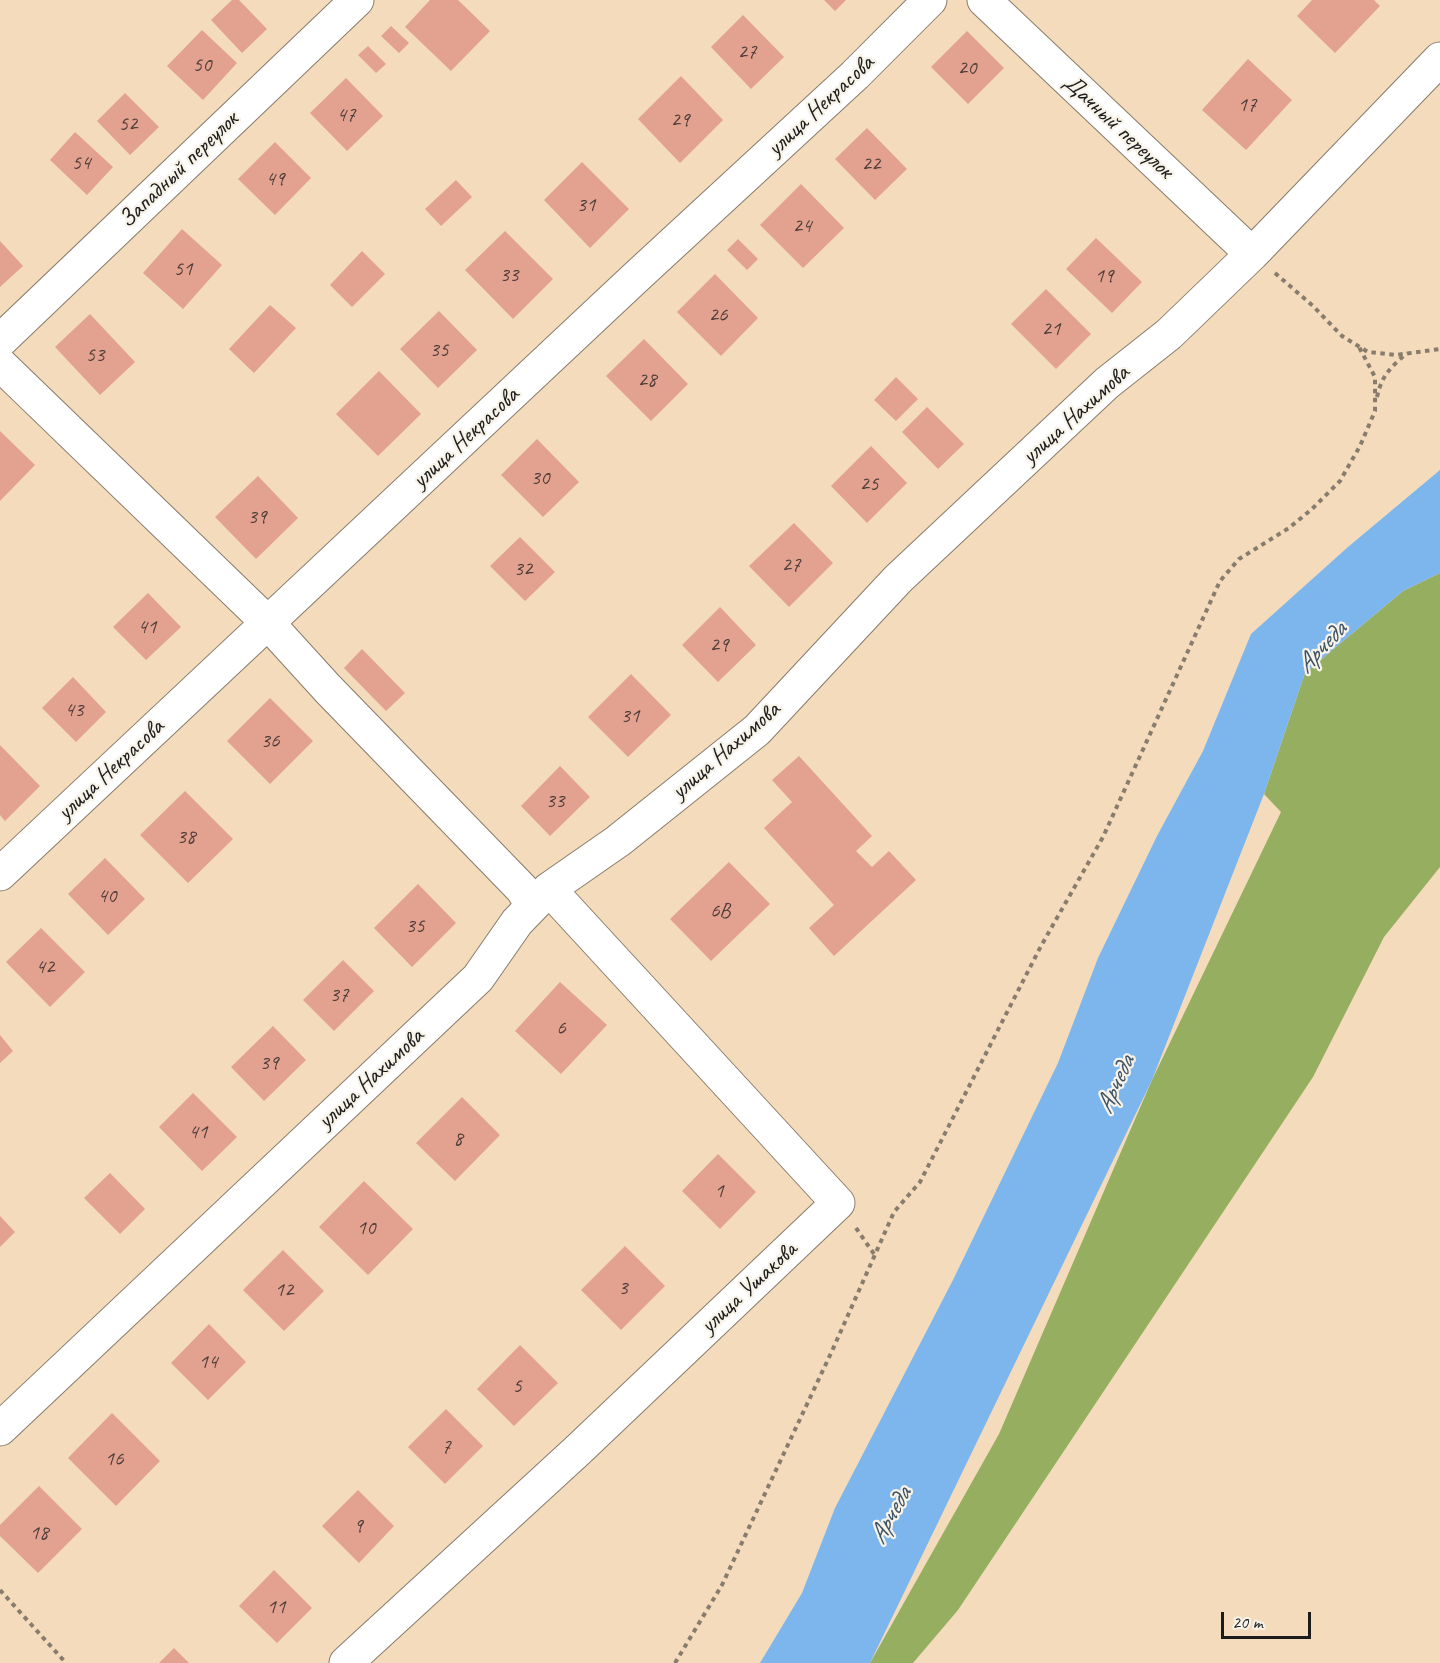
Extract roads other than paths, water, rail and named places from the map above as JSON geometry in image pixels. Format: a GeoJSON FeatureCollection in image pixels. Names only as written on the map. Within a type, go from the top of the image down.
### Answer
{"type":"FeatureCollection","features":[{"type":"Feature","properties":{"kind":"street","name":"Западный переулок"},"geometry":{"type":"LineString","coordinates":[[0,341],[357,0]]}},
{"type":"Feature","properties":{"kind":"street","name":"улица Некрасова"},"geometry":{"type":"LineString","coordinates":[[0,874],[267,622],[855,75],[930,0]]}},
{"type":"Feature","properties":{"kind":"street","name":"Дачный переулок"},"geometry":{"type":"LineString","coordinates":[[984,0],[1251,254]]}},
{"type":"Feature","properties":{"kind":"street","name":"улица Нахимова"},"geometry":{"type":"LineString","coordinates":[[0,1429],[478,978],[517,922],[541,897],[618,841],[757,730],[898,579],[1107,383],[1168,334],[1251,254],[1440,58]]}},
{"type":"Feature","properties":{"kind":"street"},"geometry":{"type":"LineString","coordinates":[[0,364],[267,622],[336,697],[522,889],[541,897]]}},
{"type":"Feature","properties":{"kind":"street","name":"улица Ушакова"},"geometry":{"type":"LineString","coordinates":[[346,1663],[577,1451],[838,1203],[541,897]]}},
{"type":"Feature","properties":{"kind":"water","name":"Арчеда"},"geometry":{"type":"Polygon","coordinates":[[[1440,470],[1440,573],[1403,591],[1305,673],[1264,794],[1152,1080],[870,1663],[760,1663],[802,1593],[835,1508],[953,1280],[1058,1063],[1098,958],[1157,836],[1203,751],[1251,634],[1348,547],[1440,470]]]}}]}
